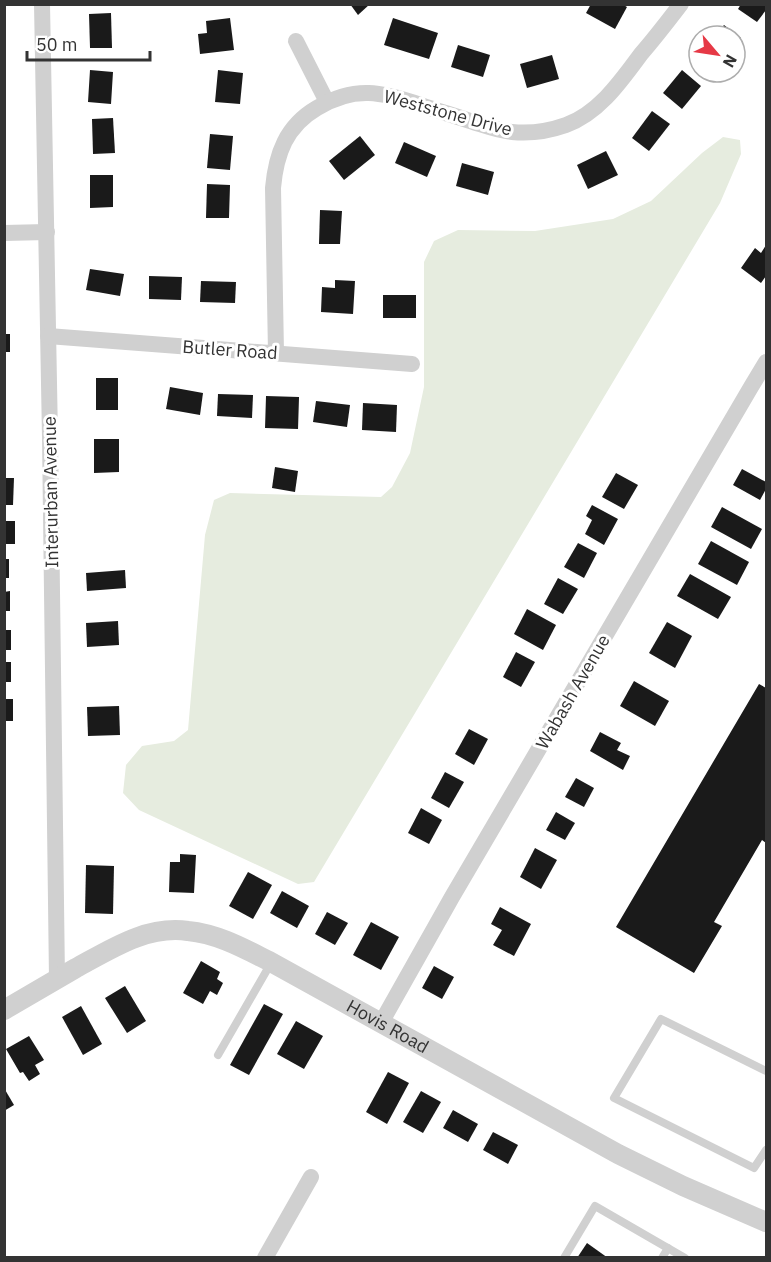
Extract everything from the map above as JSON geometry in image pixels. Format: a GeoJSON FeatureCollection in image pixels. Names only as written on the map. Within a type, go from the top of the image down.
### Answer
{"type":"FeatureCollection","features":[{"type":"Feature","properties":{"kind":"street","name":"Interurban Avenue"},"geometry":{"type":"LineString","coordinates":[[42,4],[57,979]]}},
{"type":"Feature","properties":{"kind":"street","name":"Weststone Drive"},"geometry":{"type":"LineString","coordinates":[[276,353],[273,188],[275,167],[282,147],[293,129],[308,113],[327,102],[348,95],[369,93],[390,95],[489,128],[512,132],[546,131],[579,119],[597,106],[618,84],[681,4]]}},
{"type":"Feature","properties":{"kind":"street"},"geometry":{"type":"LineString","coordinates":[[296,41],[327,102]]}},
{"type":"Feature","properties":{"kind":"street"},"geometry":{"type":"LineString","coordinates":[[4,233],[46,232]]}},
{"type":"Feature","properties":{"kind":"street","name":"Butler Road"},"geometry":{"type":"LineString","coordinates":[[48,336],[412,364]]}},
{"type":"Feature","properties":{"kind":"street","name":"Wabash Avenue"},"geometry":{"type":"LineString","coordinates":[[381,1023],[766,362]]}},
{"type":"Feature","properties":{"kind":"street","name":"Hovis Road"},"geometry":{"type":"LineString","coordinates":[[4,1010],[116,946],[143,935],[166,930],[189,931],[214,936],[271,962],[618,1154],[683,1186],[766,1222]]}},
{"type":"Feature","properties":{"kind":"street"},"geometry":{"type":"LineString","coordinates":[[266,1257],[310,1177]]}},
{"type":"Feature","properties":{"kind":"lane"},"geometry":{"type":"LineString","coordinates":[[218,1055],[271,962]]}},
{"type":"Feature","properties":{"kind":"lane"},"geometry":{"type":"LineString","coordinates":[[766,1071],[661,1019],[614,1098],[754,1168],[766,1150]]}},
{"type":"Feature","properties":{"kind":"lane"},"geometry":{"type":"LineString","coordinates":[[564,1257],[595,1206],[685,1257]]}},
{"type":"Feature","properties":{"kind":"lane"},"geometry":{"type":"LineString","coordinates":[[662,1257],[669,1248]]}},
{"type":"Feature","properties":{"kind":"shaded area"},"geometry":{"type":"Polygon","coordinates":[[[723,137],[740,140],[741,154],[720,203],[314,882],[298,884],[139,810],[123,793],[126,765],[142,746],[174,741],[188,730],[205,535],[214,500],[230,493],[381,497],[392,487],[410,453],[424,387],[424,262],[434,241],[458,230],[535,231],[613,219],[651,201],[702,153],[723,137]]]}},
{"type":"Feature","properties":{"kind":"building"},"geometry":{"type":"Polygon","coordinates":[[[350,4],[370,4],[358,15],[350,4]]]}},
{"type":"Feature","properties":{"kind":"building"},"geometry":{"type":"Polygon","coordinates":[[[591,4],[622,4],[627,7],[615,29],[586,13],[591,4]]]}},
{"type":"Feature","properties":{"kind":"building"},"geometry":{"type":"Polygon","coordinates":[[[741,4],[766,4],[766,10],[757,22],[738,9],[741,4]]]}},
{"type":"Feature","properties":{"kind":"building"},"geometry":{"type":"Polygon","coordinates":[[[111,13],[112,48],[90,48],[89,14],[111,13]]]}},
{"type":"Feature","properties":{"kind":"building"},"geometry":{"type":"Polygon","coordinates":[[[230,18],[234,50],[200,54],[198,34],[207,33],[206,21],[230,18]]]}},
{"type":"Feature","properties":{"kind":"building"},"geometry":{"type":"Polygon","coordinates":[[[393,18],[438,33],[429,59],[384,45],[393,18]]]}},
{"type":"Feature","properties":{"kind":"building"},"geometry":{"type":"Polygon","coordinates":[[[458,45],[490,55],[483,77],[451,67],[458,45]]]}},
{"type":"Feature","properties":{"kind":"building"},"geometry":{"type":"Polygon","coordinates":[[[552,55],[559,79],[527,88],[520,64],[552,55]]]}},
{"type":"Feature","properties":{"kind":"building"},"geometry":{"type":"Polygon","coordinates":[[[90,70],[113,72],[111,104],[88,102],[90,70]]]}},
{"type":"Feature","properties":{"kind":"building"},"geometry":{"type":"Polygon","coordinates":[[[218,70],[243,73],[240,104],[215,102],[218,70]]]}},
{"type":"Feature","properties":{"kind":"building"},"geometry":{"type":"Polygon","coordinates":[[[682,70],[687,74],[687,84],[701,86],[682,109],[663,93],[682,70]]]}},
{"type":"Feature","properties":{"kind":"building"},"geometry":{"type":"Polygon","coordinates":[[[652,111],[670,124],[649,151],[632,138],[652,111]]]}},
{"type":"Feature","properties":{"kind":"building"},"geometry":{"type":"Polygon","coordinates":[[[113,118],[115,153],[93,154],[92,119],[113,118]]]}},
{"type":"Feature","properties":{"kind":"building"},"geometry":{"type":"Polygon","coordinates":[[[210,134],[233,136],[230,170],[207,168],[210,134]]]}},
{"type":"Feature","properties":{"kind":"building"},"geometry":{"type":"Polygon","coordinates":[[[360,136],[375,155],[344,180],[329,161],[360,136]]]}},
{"type":"Feature","properties":{"kind":"building"},"geometry":{"type":"Polygon","coordinates":[[[404,142],[436,156],[427,177],[395,163],[404,142]]]}},
{"type":"Feature","properties":{"kind":"building"},"geometry":{"type":"Polygon","coordinates":[[[606,151],[618,175],[588,189],[577,165],[606,151]]]}},
{"type":"Feature","properties":{"kind":"building"},"geometry":{"type":"Polygon","coordinates":[[[462,163],[494,172],[488,195],[456,186],[462,163]]]}},
{"type":"Feature","properties":{"kind":"building"},"geometry":{"type":"Polygon","coordinates":[[[90,175],[113,175],[113,207],[90,208],[90,175]]]}},
{"type":"Feature","properties":{"kind":"building"},"geometry":{"type":"Polygon","coordinates":[[[207,184],[230,185],[229,218],[206,218],[207,184]]]}},
{"type":"Feature","properties":{"kind":"building"},"geometry":{"type":"Polygon","coordinates":[[[320,210],[342,211],[340,244],[319,244],[320,210]]]}},
{"type":"Feature","properties":{"kind":"building"},"geometry":{"type":"Polygon","coordinates":[[[766,245],[766,276],[761,283],[741,268],[755,248],[761,253],[766,245]]]}},
{"type":"Feature","properties":{"kind":"building"},"geometry":{"type":"Polygon","coordinates":[[[90,269],[124,274],[120,296],[86,290],[90,269]]]}},
{"type":"Feature","properties":{"kind":"building"},"geometry":{"type":"Polygon","coordinates":[[[149,276],[182,277],[181,300],[149,299],[149,276]]]}},
{"type":"Feature","properties":{"kind":"building"},"geometry":{"type":"Polygon","coordinates":[[[335,280],[355,281],[353,314],[321,312],[322,287],[335,288],[335,280]]]}},
{"type":"Feature","properties":{"kind":"building"},"geometry":{"type":"Polygon","coordinates":[[[201,281],[236,282],[235,303],[200,302],[201,281]]]}},
{"type":"Feature","properties":{"kind":"building"},"geometry":{"type":"Polygon","coordinates":[[[383,295],[416,295],[416,318],[383,318],[383,295]]]}},
{"type":"Feature","properties":{"kind":"building"},"geometry":{"type":"Polygon","coordinates":[[[4,334],[10,334],[10,352],[4,352],[4,334]]]}},
{"type":"Feature","properties":{"kind":"building"},"geometry":{"type":"Polygon","coordinates":[[[96,378],[118,378],[118,410],[96,410],[96,378]]]}},
{"type":"Feature","properties":{"kind":"building"},"geometry":{"type":"Polygon","coordinates":[[[170,387],[203,393],[200,415],[166,409],[170,387]]]}},
{"type":"Feature","properties":{"kind":"building"},"geometry":{"type":"Polygon","coordinates":[[[218,394],[253,395],[252,418],[217,416],[218,394]]]}},
{"type":"Feature","properties":{"kind":"building"},"geometry":{"type":"Polygon","coordinates":[[[266,396],[299,397],[298,429],[265,428],[266,396]]]}},
{"type":"Feature","properties":{"kind":"building"},"geometry":{"type":"Polygon","coordinates":[[[316,401],[350,405],[347,427],[313,422],[316,401]]]}},
{"type":"Feature","properties":{"kind":"building"},"geometry":{"type":"Polygon","coordinates":[[[363,403],[397,405],[396,432],[362,430],[363,403]]]}},
{"type":"Feature","properties":{"kind":"building"},"geometry":{"type":"Polygon","coordinates":[[[94,439],[119,439],[119,472],[94,473],[94,439]]]}},
{"type":"Feature","properties":{"kind":"building"},"geometry":{"type":"Polygon","coordinates":[[[275,467],[298,471],[295,492],[272,488],[275,467]]]}},
{"type":"Feature","properties":{"kind":"building"},"geometry":{"type":"Polygon","coordinates":[[[742,469],[766,482],[766,489],[760,500],[733,485],[742,469]]]}},
{"type":"Feature","properties":{"kind":"building"},"geometry":{"type":"Polygon","coordinates":[[[616,473],[638,485],[624,509],[602,497],[616,473]]]}},
{"type":"Feature","properties":{"kind":"building"},"geometry":{"type":"Polygon","coordinates":[[[4,478],[14,478],[13,505],[4,505],[4,478]]]}},
{"type":"Feature","properties":{"kind":"building"},"geometry":{"type":"Polygon","coordinates":[[[592,505],[618,519],[604,545],[585,534],[592,520],[586,516],[592,505]]]}},
{"type":"Feature","properties":{"kind":"building"},"geometry":{"type":"Polygon","coordinates":[[[722,507],[762,529],[751,549],[711,527],[722,507]]]}},
{"type":"Feature","properties":{"kind":"building"},"geometry":{"type":"Polygon","coordinates":[[[5,521],[15,521],[15,544],[5,544],[5,521]]]}},
{"type":"Feature","properties":{"kind":"building"},"geometry":{"type":"Polygon","coordinates":[[[711,541],[749,562],[737,585],[698,564],[711,541]]]}},
{"type":"Feature","properties":{"kind":"building"},"geometry":{"type":"Polygon","coordinates":[[[578,543],[597,553],[584,578],[564,567],[578,543]]]}},
{"type":"Feature","properties":{"kind":"building"},"geometry":{"type":"Polygon","coordinates":[[[4,559],[9,559],[9,578],[4,578],[4,559]]]}},
{"type":"Feature","properties":{"kind":"building"},"geometry":{"type":"Polygon","coordinates":[[[125,570],[126,588],[87,591],[86,573],[125,570]]]}},
{"type":"Feature","properties":{"kind":"building"},"geometry":{"type":"Polygon","coordinates":[[[690,574],[731,597],[718,619],[677,596],[690,574]]]}},
{"type":"Feature","properties":{"kind":"building"},"geometry":{"type":"Polygon","coordinates":[[[558,578],[578,589],[563,614],[544,604],[558,578]]]}},
{"type":"Feature","properties":{"kind":"building"},"geometry":{"type":"Polygon","coordinates":[[[10,591],[10,611],[4,611],[4,592],[10,591]]]}},
{"type":"Feature","properties":{"kind":"building"},"geometry":{"type":"Polygon","coordinates":[[[527,609],[556,625],[543,650],[514,634],[527,609]]]}},
{"type":"Feature","properties":{"kind":"building"},"geometry":{"type":"Polygon","coordinates":[[[118,621],[119,645],[87,647],[86,623],[118,621]]]}},
{"type":"Feature","properties":{"kind":"building"},"geometry":{"type":"Polygon","coordinates":[[[667,622],[692,636],[675,668],[649,653],[667,622]]]}},
{"type":"Feature","properties":{"kind":"building"},"geometry":{"type":"Polygon","coordinates":[[[4,630],[11,630],[11,650],[4,650],[4,630]]]}},
{"type":"Feature","properties":{"kind":"building"},"geometry":{"type":"Polygon","coordinates":[[[516,652],[535,662],[521,687],[503,677],[516,652]]]}},
{"type":"Feature","properties":{"kind":"building"},"geometry":{"type":"Polygon","coordinates":[[[4,662],[11,662],[11,682],[4,682],[4,662]]]}},
{"type":"Feature","properties":{"kind":"building"},"geometry":{"type":"Polygon","coordinates":[[[634,681],[669,701],[655,726],[620,706],[634,681]]]}},
{"type":"Feature","properties":{"kind":"building"},"geometry":{"type":"Polygon","coordinates":[[[759,684],[766,688],[766,843],[762,840],[714,922],[722,926],[694,973],[616,927],[759,684]]]}},
{"type":"Feature","properties":{"kind":"building"},"geometry":{"type":"Polygon","coordinates":[[[4,699],[13,699],[13,721],[4,721],[4,699]]]}},
{"type":"Feature","properties":{"kind":"building"},"geometry":{"type":"Polygon","coordinates":[[[119,706],[120,735],[88,736],[87,707],[119,706]]]}},
{"type":"Feature","properties":{"kind":"building"},"geometry":{"type":"Polygon","coordinates":[[[469,729],[488,739],[474,765],[455,754],[469,729]]]}},
{"type":"Feature","properties":{"kind":"building"},"geometry":{"type":"Polygon","coordinates":[[[600,732],[621,743],[617,750],[630,756],[623,770],[590,751],[600,732]]]}},
{"type":"Feature","properties":{"kind":"building"},"geometry":{"type":"Polygon","coordinates":[[[445,772],[464,782],[449,808],[431,798],[445,772]]]}},
{"type":"Feature","properties":{"kind":"building"},"geometry":{"type":"Polygon","coordinates":[[[576,778],[594,788],[584,807],[565,797],[576,778]]]}},
{"type":"Feature","properties":{"kind":"building"},"geometry":{"type":"Polygon","coordinates":[[[421,808],[442,820],[429,844],[408,833],[421,808]]]}},
{"type":"Feature","properties":{"kind":"building"},"geometry":{"type":"Polygon","coordinates":[[[556,812],[575,823],[565,840],[546,830],[556,812]]]}},
{"type":"Feature","properties":{"kind":"building"},"geometry":{"type":"Polygon","coordinates":[[[535,848],[557,860],[541,889],[520,877],[535,848]]]}},
{"type":"Feature","properties":{"kind":"building"},"geometry":{"type":"Polygon","coordinates":[[[180,854],[196,855],[194,893],[169,892],[170,862],[180,862],[180,854]]]}},
{"type":"Feature","properties":{"kind":"building"},"geometry":{"type":"Polygon","coordinates":[[[86,865],[114,866],[113,914],[85,913],[86,865]]]}},
{"type":"Feature","properties":{"kind":"building"},"geometry":{"type":"Polygon","coordinates":[[[248,872],[272,885],[253,919],[229,906],[248,872]]]}},
{"type":"Feature","properties":{"kind":"building"},"geometry":{"type":"Polygon","coordinates":[[[282,891],[309,906],[297,928],[270,913],[282,891]]]}},
{"type":"Feature","properties":{"kind":"building"},"geometry":{"type":"Polygon","coordinates":[[[500,907],[531,924],[514,956],[493,945],[502,930],[491,924],[500,907]]]}},
{"type":"Feature","properties":{"kind":"building"},"geometry":{"type":"Polygon","coordinates":[[[327,912],[348,923],[335,945],[315,934],[327,912]]]}},
{"type":"Feature","properties":{"kind":"building"},"geometry":{"type":"Polygon","coordinates":[[[371,922],[399,937],[381,970],[353,955],[371,922]]]}},
{"type":"Feature","properties":{"kind":"building"},"geometry":{"type":"Polygon","coordinates":[[[201,961],[220,972],[217,979],[223,983],[217,995],[210,991],[203,1004],[183,993],[201,961]]]}},
{"type":"Feature","properties":{"kind":"building"},"geometry":{"type":"Polygon","coordinates":[[[434,966],[454,977],[442,999],[422,988],[434,966]]]}},
{"type":"Feature","properties":{"kind":"building"},"geometry":{"type":"Polygon","coordinates":[[[125,986],[146,1021],[127,1033],[105,998],[125,986]]]}},
{"type":"Feature","properties":{"kind":"building"},"geometry":{"type":"Polygon","coordinates":[[[264,1004],[283,1014],[249,1075],[230,1065],[264,1004]]]}},
{"type":"Feature","properties":{"kind":"building"},"geometry":{"type":"Polygon","coordinates":[[[81,1006],[102,1044],[83,1055],[62,1017],[81,1006]]]}},
{"type":"Feature","properties":{"kind":"building"},"geometry":{"type":"Polygon","coordinates":[[[296,1021],[323,1036],[304,1069],[277,1054],[296,1021]]]}},
{"type":"Feature","properties":{"kind":"building"},"geometry":{"type":"Polygon","coordinates":[[[29,1036],[44,1060],[35,1065],[40,1074],[29,1081],[23,1072],[20,1073],[6,1049],[29,1036]]]}},
{"type":"Feature","properties":{"kind":"building"},"geometry":{"type":"Polygon","coordinates":[[[388,1072],[409,1083],[387,1124],[366,1112],[388,1072]]]}},
{"type":"Feature","properties":{"kind":"building"},"geometry":{"type":"Polygon","coordinates":[[[4,1088],[14,1105],[4,1111],[4,1088]]]}},
{"type":"Feature","properties":{"kind":"building"},"geometry":{"type":"Polygon","coordinates":[[[421,1091],[441,1102],[423,1133],[403,1122],[421,1091]]]}},
{"type":"Feature","properties":{"kind":"building"},"geometry":{"type":"Polygon","coordinates":[[[453,1110],[478,1124],[468,1142],[443,1128],[453,1110]]]}},
{"type":"Feature","properties":{"kind":"building"},"geometry":{"type":"Polygon","coordinates":[[[493,1132],[518,1145],[508,1164],[483,1150],[493,1132]]]}},
{"type":"Feature","properties":{"kind":"building"},"geometry":{"type":"Polygon","coordinates":[[[587,1243],[608,1258],[577,1258],[587,1243]]]}}]}
